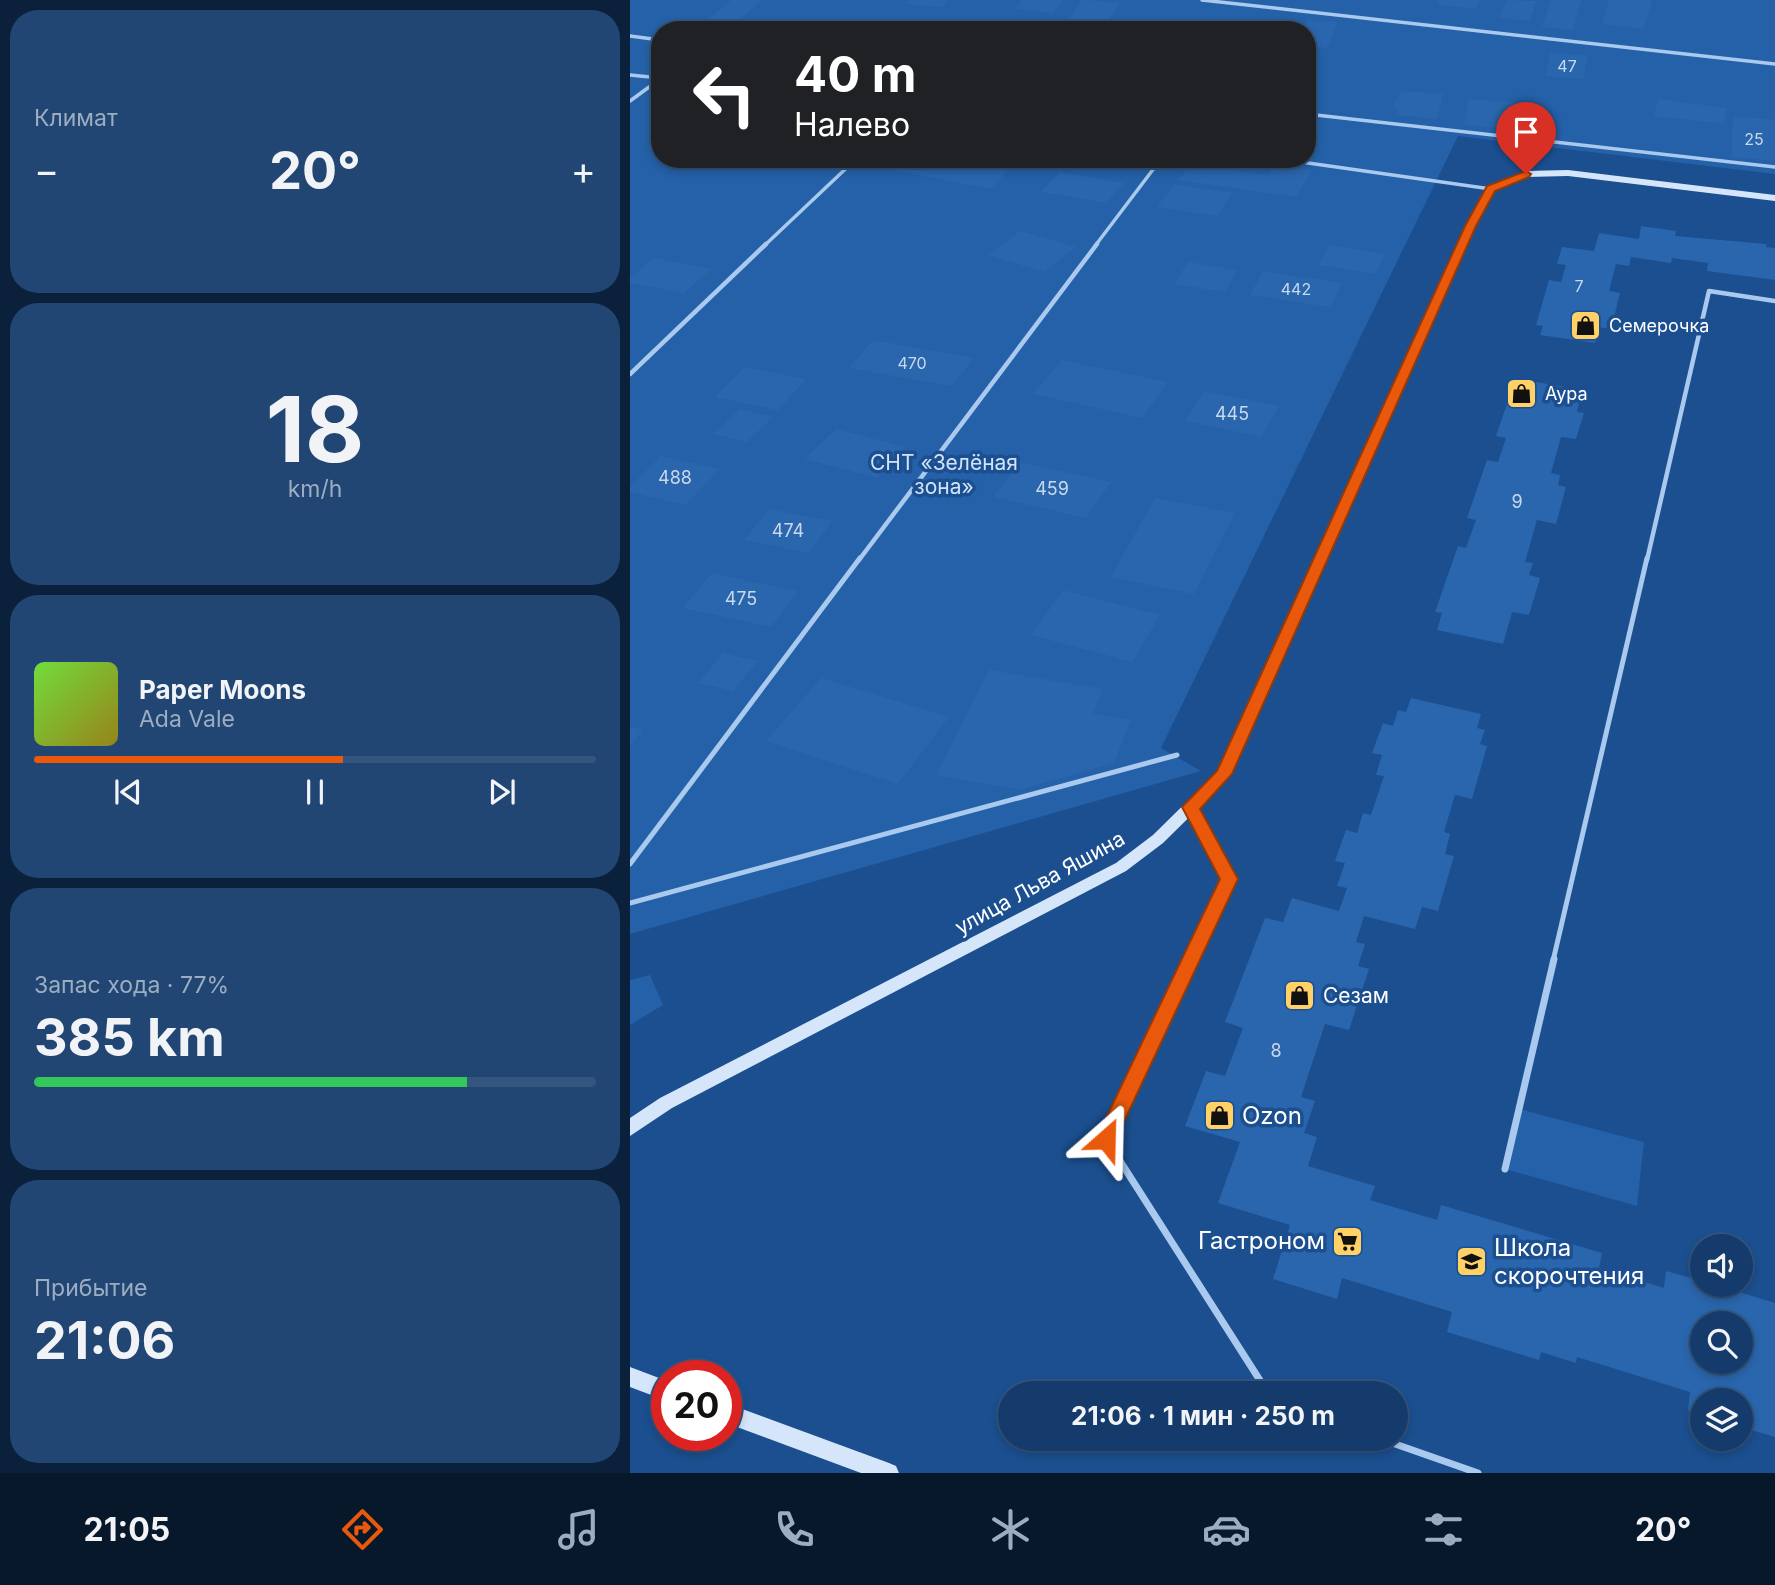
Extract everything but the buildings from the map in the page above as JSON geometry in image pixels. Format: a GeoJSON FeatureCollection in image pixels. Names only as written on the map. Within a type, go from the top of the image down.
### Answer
{"type":"FeatureCollection","features":[{"type":"Feature","properties":{"kind":"street"},"geometry":{"type":"LineString","coordinates":[[1491,188],[1526,174],[1568,173],[1775,198]]}},
{"type":"Feature","properties":{"kind":"street","name":"улица Льва Яшина"},"geometry":{"type":"LineString","coordinates":[[630,1128],[666,1102],[1121,867],[1158,839],[1224,774],[1471,226],[1491,188]]}},
{"type":"Feature","properties":{"kind":"street"},"geometry":{"type":"LineString","coordinates":[[631,1377],[651,1385]]}},
{"type":"Feature","properties":{"kind":"street"},"geometry":{"type":"LineString","coordinates":[[742,1419],[889,1473]]}},
{"type":"Feature","properties":{"kind":"lane"},"geometry":{"type":"LineString","coordinates":[[1202,0],[1775,64]]}},
{"type":"Feature","properties":{"kind":"lane"},"geometry":{"type":"LineString","coordinates":[[630,36],[651,39]]}},
{"type":"Feature","properties":{"kind":"lane"},"geometry":{"type":"LineString","coordinates":[[630,75],[651,78]]}},
{"type":"Feature","properties":{"kind":"lane"},"geometry":{"type":"LineString","coordinates":[[630,101],[651,86]]}},
{"type":"Feature","properties":{"kind":"lane"},"geometry":{"type":"LineString","coordinates":[[1316,115],[1775,167]]}},
{"type":"Feature","properties":{"kind":"lane"},"geometry":{"type":"LineString","coordinates":[[1316,164],[1491,188]]}},
{"type":"Feature","properties":{"kind":"lane"},"geometry":{"type":"LineString","coordinates":[[630,374],[847,168]]}},
{"type":"Feature","properties":{"kind":"lane"},"geometry":{"type":"LineString","coordinates":[[630,864],[1154,168]]}},
{"type":"Feature","properties":{"kind":"lane"},"geometry":{"type":"LineString","coordinates":[[1505,1168],[1709,290],[1775,301]]}},
{"type":"Feature","properties":{"kind":"lane"},"geometry":{"type":"LineString","coordinates":[[630,903],[1177,755]]}},
{"type":"Feature","properties":{"kind":"lane"},"geometry":{"type":"LineString","coordinates":[[1191,807],[1229,879],[1106,1139],[1260,1381]]}},
{"type":"Feature","properties":{"kind":"lane"},"geometry":{"type":"LineString","coordinates":[[1408,1448],[1478,1473]]}},
{"type":"Feature","properties":{"kind":"green space","name":"СНТ «Зелёная зона»"},"geometry":{"type":"Polygon","coordinates":[[[630,0],[1775,0],[1775,174],[1458,136],[1161,748],[1201,771],[630,934],[630,0]]]}},
{"type":"Feature","properties":{"kind":"green space"},"geometry":{"type":"Polygon","coordinates":[[[650,975],[663,1005],[630,1025],[630,980],[650,975]]]}},
{"type":"Feature","properties":{"kind":"green space"},"geometry":{"type":"Polygon","coordinates":[[[1519,1109],[1644,1142],[1637,1206],[1505,1169],[1519,1109]]]}},
{"type":"Feature","properties":{"kind":"place","name":"Семерочка"},"geometry":{"type":"Point","coordinates":[1586,326]}},
{"type":"Feature","properties":{"kind":"place","name":"Аура"},"geometry":{"type":"Point","coordinates":[1522,394]}},
{"type":"Feature","properties":{"kind":"place","name":"Сезам"},"geometry":{"type":"Point","coordinates":[1300,996]}},
{"type":"Feature","properties":{"kind":"place","name":"Ozon"},"geometry":{"type":"Point","coordinates":[1219,1116]}},
{"type":"Feature","properties":{"kind":"place","name":"Гастроном"},"geometry":{"type":"Point","coordinates":[1348,1241]}},
{"type":"Feature","properties":{"kind":"place","name":"Школа скорочтения"},"geometry":{"type":"Point","coordinates":[1471,1262]}},
{"type":"Feature","properties":{"kind":"route"},"geometry":{"type":"LineString","coordinates":[[1106,1139],[1229,879],[1191,807],[1224,774],[1471,226],[1491,188],[1526,174]]}}]}
